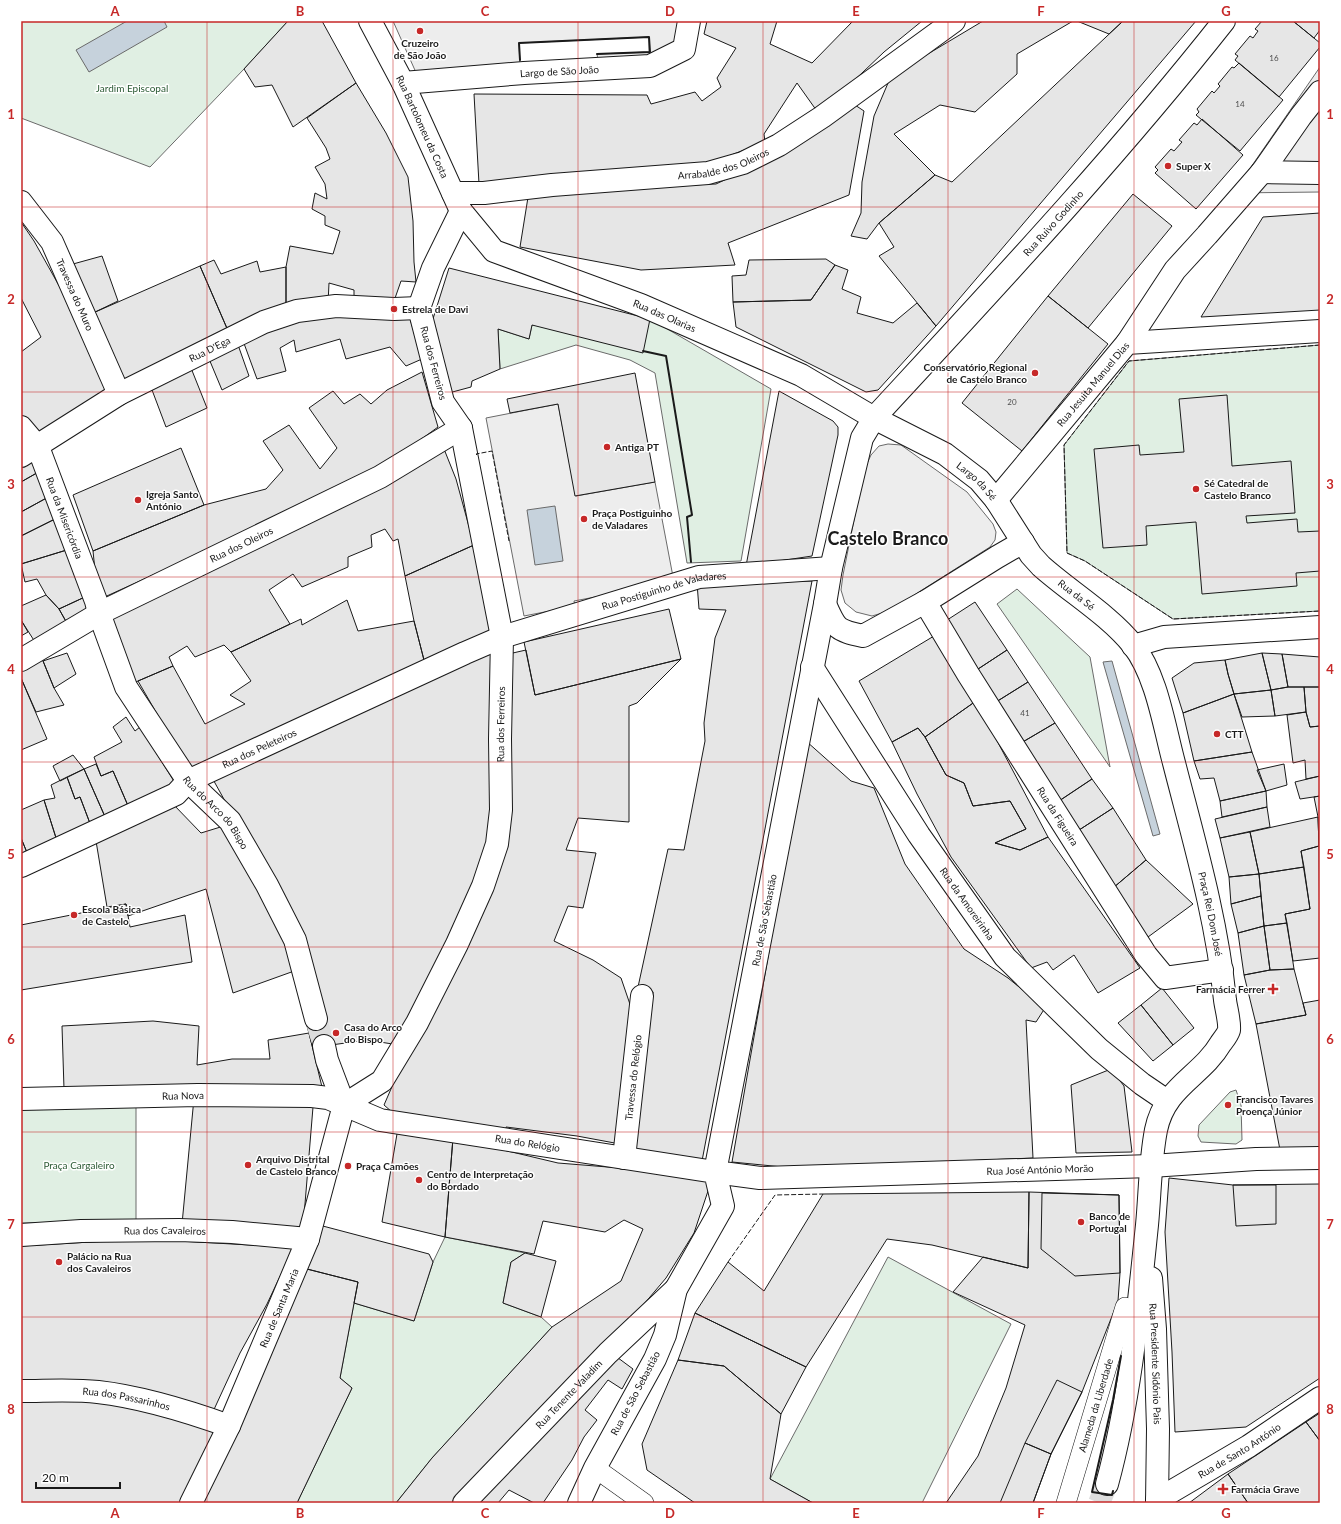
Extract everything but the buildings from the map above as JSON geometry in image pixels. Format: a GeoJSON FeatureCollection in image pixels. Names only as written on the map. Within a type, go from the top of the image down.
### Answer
{"type":"FeatureCollection","features":[{"type":"Feature","properties":{"kind":"street","name":"Rua Bartolomeu da Costa"},"geometry":{"type":"LineString","coordinates":[[370,21],[403,83],[457,202]]}},
{"type":"Feature","properties":{"kind":"street","name":"Largo de São João"},"geometry":{"type":"LineString","coordinates":[[403,83],[524,73],[650,66],[684,49],[689,21]]}},
{"type":"Feature","properties":{"kind":"street","name":"Arrabalde dos Oleiros"},"geometry":{"type":"LineString","coordinates":[[457,202],[484,193],[552,185],[708,173],[743,163],[779,145],[822,117],[954,21]]}},
{"type":"Feature","properties":{"kind":"street","name":"Rua Ruivo Godinho"},"geometry":{"type":"LineString","coordinates":[[874,418],[1047,232],[1114,154],[1224,21]]}},
{"type":"Feature","properties":{"kind":"street"},"geometry":{"type":"LineString","coordinates":[[1127,344],[1174,270],[1262,172],[1301,116],[1320,92]]}},
{"type":"Feature","properties":{"kind":"street"},"geometry":{"type":"LineString","coordinates":[[1262,172],[1320,173]]}},
{"type":"Feature","properties":{"kind":"street","name":"Travessa do Muro"},"geometry":{"type":"LineString","coordinates":[[21,202],[52,242],[119,394]]}},
{"type":"Feature","properties":{"kind":"street"},"geometry":{"type":"LineString","coordinates":[[419,308],[457,202]]}},
{"type":"Feature","properties":{"kind":"street","name":"Rua das Olarias"},"geometry":{"type":"LineString","coordinates":[[457,202],[494,251],[641,305],[801,375],[874,418]]}},
{"type":"Feature","properties":{"kind":"street","name":"Rua D'Ega"},"geometry":{"type":"LineString","coordinates":[[29,452],[119,394],[264,322],[297,311],[336,306],[394,309],[419,308]]}},
{"type":"Feature","properties":{"kind":"street","name":"Rua dos Ferreiros"},"geometry":{"type":"LineString","coordinates":[[344,1105],[382,1081],[417,1023],[457,944],[483,886],[497,844],[501,810],[500,732],[502,637],[460,428],[443,402],[419,308]]}},
{"type":"Feature","properties":{"kind":"street","name":"Rua Jesuita Manuel Dias"},"geometry":{"type":"LineString","coordinates":[[996,500],[1127,344],[1320,331]]}},
{"type":"Feature","properties":{"kind":"street"},"geometry":{"type":"LineString","coordinates":[[874,418],[862,438],[830,568],[825,604],[834,625],[846,633],[863,636],[925,602],[1023,542]]}},
{"type":"Feature","properties":{"kind":"street","name":"Largo da Sé"},"geometry":{"type":"LineString","coordinates":[[874,418],[945,454],[979,480],[996,500],[1023,542]]}},
{"type":"Feature","properties":{"kind":"street","name":"Rua da Misericórdia"},"geometry":{"type":"LineString","coordinates":[[21,427],[29,452],[96,601],[99,613]]}},
{"type":"Feature","properties":{"kind":"street","name":"Rua dos Oleiros"},"geometry":{"type":"LineString","coordinates":[[21,660],[99,613],[380,477],[460,428]]}},
{"type":"Feature","properties":{"kind":"street","name":"Rua da Sé"},"geometry":{"type":"LineString","coordinates":[[1023,542],[1031,555],[1041,566],[1113,624],[1133,646]]}},
{"type":"Feature","properties":{"kind":"street","name":"Rua Postiguinho de Valadares"},"geometry":{"type":"LineString","coordinates":[[502,637],[699,577],[830,568]]}},
{"type":"Feature","properties":{"kind":"street","name":"Rua da Figueira"},"geometry":{"type":"LineString","coordinates":[[925,602],[968,674],[1146,955],[1165,978],[1222,970]]}},
{"type":"Feature","properties":{"kind":"street","name":"Rua de São Sebastião"},"geometry":{"type":"LineString","coordinates":[[579,1503],[595,1468],[655,1360],[665,1335],[676,1289],[723,1206],[714,1172],[825,604]]}},
{"type":"Feature","properties":{"kind":"street","name":"Rua do Arco do Bispo"},"geometry":{"type":"LineString","coordinates":[[99,613],[126,687],[188,781],[230,820],[267,885],[295,940],[316,1019]]}},
{"type":"Feature","properties":{"kind":"street"},"geometry":{"type":"LineString","coordinates":[[1133,646],[1164,637],[1320,627]]}},
{"type":"Feature","properties":{"kind":"street","name":"Rua dos Peleteiros"},"geometry":{"type":"LineString","coordinates":[[21,866],[176,794],[188,781],[502,637]]}},
{"type":"Feature","properties":{"kind":"street","name":"Praça Rei Dom José"},"geometry":{"type":"LineString","coordinates":[[1133,646],[1151,680],[1202,871],[1222,970],[1229,1030],[1219,1047],[1209,1059],[1178,1088],[1167,1101],[1157,1128],[1151,1166],[1147,1225]]}},
{"type":"Feature","properties":{"kind":"street","name":"Rua da Amoreirinha"},"geometry":{"type":"LineString","coordinates":[[812,667],[919,835],[1005,957],[1099,1049],[1142,1084],[1167,1101]]}},
{"type":"Feature","properties":{"kind":"street","name":"Travessa do Relógio"},"geometry":{"type":"LineString","coordinates":[[624,1158],[642,996]]}},
{"type":"Feature","properties":{"kind":"street"},"geometry":{"type":"LineString","coordinates":[[324,1046],[327,1060],[344,1105]]}},
{"type":"Feature","properties":{"kind":"street","name":"Rua Nova"},"geometry":{"type":"LineString","coordinates":[[21,1099],[198,1095],[312,1096],[328,1098],[344,1105]]}},
{"type":"Feature","properties":{"kind":"street","name":"Rua do Relógio"},"geometry":{"type":"LineString","coordinates":[[344,1105],[380,1120],[714,1172]]}},
{"type":"Feature","properties":{"kind":"street","name":"Rua de Santa Maria"},"geometry":{"type":"LineString","coordinates":[[191,1503],[229,1426],[308,1238],[344,1105]]}},
{"type":"Feature","properties":{"kind":"street","name":"Rua José António Morão"},"geometry":{"type":"LineString","coordinates":[[714,1172],[760,1178],[1151,1166],[1256,1159],[1320,1158]]}},
{"type":"Feature","properties":{"kind":"street"},"geometry":{"type":"LineString","coordinates":[[1107,1484],[1117,1448],[1125,1405],[1147,1225]]}},
{"type":"Feature","properties":{"kind":"street","name":"Rua Presidente Sidónio Pais"},"geometry":{"type":"LineString","coordinates":[[1147,1225],[1155,1336],[1158,1429],[1157,1501]]}},
{"type":"Feature","properties":{"kind":"street","name":"Rua dos Cavaleiros"},"geometry":{"type":"LineString","coordinates":[[21,1235],[81,1231],[179,1230],[232,1232],[308,1238]]}},
{"type":"Feature","properties":{"kind":"street","name":"Rua Tenente Valadim"},"geometry":{"type":"LineString","coordinates":[[464,1503],[608,1353],[676,1289]]}},
{"type":"Feature","properties":{"kind":"street","name":"Alameda da Liberdade"},"geometry":{"type":"LineString","coordinates":[[1066,1503],[1125,1307]]}},
{"type":"Feature","properties":{"kind":"street","name":"Rua dos Passarinhos"},"geometry":{"type":"LineString","coordinates":[[21,1390],[97,1392],[139,1400],[187,1412],[229,1426]]}},
{"type":"Feature","properties":{"kind":"street","name":"Rua de Santo António"},"geometry":{"type":"LineString","coordinates":[[1157,1501],[1249,1446],[1320,1398]]}},
{"type":"Feature","properties":{"kind":"street"},"geometry":{"type":"LineString","coordinates":[[595,1468],[644,1503]]}},
{"type":"Feature","properties":{"kind":"green space","name":"Jardim Episcopal"},"geometry":{"type":"Polygon","coordinates":[[[21,21],[288,21],[150,167],[21,118],[21,21]]]}},
{"type":"Feature","properties":{"kind":"green space"},"geometry":{"type":"Polygon","coordinates":[[[650,319],[771,389],[741,561],[687,563],[655,373],[630,360],[576,345],[500,369],[498,329],[529,339],[532,325],[650,319]]]}},
{"type":"Feature","properties":{"kind":"green space"},"geometry":{"type":"Polygon","coordinates":[[[1320,345],[1320,611],[1173,619],[1085,561],[1067,553],[1064,445],[1129,361],[1320,345]]]}},
{"type":"Feature","properties":{"kind":"green space"},"geometry":{"type":"Polygon","coordinates":[[[1017,589],[1090,657],[1110,767],[997,604],[1017,589]]]}},
{"type":"Feature","properties":{"kind":"green space"},"geometry":{"type":"Polygon","coordinates":[[[1236,1090],[1241,1105],[1242,1140],[1236,1144],[1201,1142],[1198,1136],[1199,1125],[1230,1092],[1236,1090]]]}},
{"type":"Feature","properties":{"kind":"green space","name":"Praça Cargaleiro"},"geometry":{"type":"Polygon","coordinates":[[[136,1104],[136,1221],[21,1223],[21,1108],[136,1104]]]}},
{"type":"Feature","properties":{"kind":"green space"},"geometry":{"type":"Polygon","coordinates":[[[445,1237],[525,1253],[511,1262],[503,1303],[541,1317],[552,1327],[432,1458],[396,1503],[297,1503],[352,1388],[340,1378],[354,1303],[414,1321],[433,1262],[445,1237]]]}},
{"type":"Feature","properties":{"kind":"green space"},"geometry":{"type":"Polygon","coordinates":[[[888,1257],[1011,1324],[922,1503],[813,1503],[770,1479],[888,1257]]]}},
{"type":"Feature","properties":{"kind":"shaded area"},"geometry":{"type":"Polygon","coordinates":[[[127,21],[164,21],[167,27],[89,72],[76,50],[127,21]]]}},
{"type":"Feature","properties":{"kind":"shaded area"},"geometry":{"type":"Polygon","coordinates":[[[393,21],[681,21],[675,47],[663,56],[598,60],[597,54],[649,52],[649,37],[519,43],[520,67],[418,77],[393,21]]]}},
{"type":"Feature","properties":{"kind":"shaded area"},"geometry":{"type":"Polygon","coordinates":[[[1320,67],[1320,192],[1233,193],[1320,67]]]}},
{"type":"Feature","properties":{"kind":"shaded area","name":"Praça Postiguinho de Valadares"},"geometry":{"type":"Polygon","coordinates":[[[558,404],[576,496],[655,482],[674,582],[574,601],[575,606],[524,616],[486,418],[558,404]]]}},
{"type":"Feature","properties":{"kind":"shaded area"},"geometry":{"type":"Polygon","coordinates":[[[888,444],[901,445],[967,492],[993,524],[996,532],[995,540],[990,547],[889,611],[872,616],[856,612],[845,603],[841,590],[864,470],[871,455],[879,446],[888,444]]]}},
{"type":"Feature","properties":{"kind":"shaded area"},"geometry":{"type":"Polygon","coordinates":[[[555,506],[563,561],[535,565],[527,510],[555,506]]]}},
{"type":"Feature","properties":{"kind":"shaded area"},"geometry":{"type":"Polygon","coordinates":[[[1112,661],[1160,834],[1153,836],[1103,662],[1112,661]]]}},
{"type":"Feature","properties":{"kind":"tunnel"},"geometry":{"type":"LineString","coordinates":[[316,1019],[324,1046]]}},
{"type":"Feature","properties":{"kind":"tunnel"},"geometry":{"type":"LineString","coordinates":[[1099,1503],[1107,1484]]}},
{"type":"Feature","properties":{"kind":"fence"},"geometry":{"type":"LineString","coordinates":[[1320,345],[1129,361],[1064,445],[1067,553],[1085,561],[1173,619],[1320,611]]}},
{"type":"Feature","properties":{"kind":"fence"},"geometry":{"type":"LineString","coordinates":[[477,455],[476,454],[492,451],[509,541]]}},
{"type":"Feature","properties":{"kind":"fence"},"geometry":{"type":"LineString","coordinates":[[728,1262],[775,1195],[823,1194]]}},
{"type":"Feature","properties":{"kind":"wall"},"geometry":{"type":"LineString","coordinates":[[520,60],[519,43],[649,37],[650,52],[597,54]]}},
{"type":"Feature","properties":{"kind":"wall"},"geometry":{"type":"LineString","coordinates":[[643,351],[666,356],[692,515],[687,517],[691,562]]}},
{"type":"Feature","properties":{"kind":"wall"},"geometry":{"type":"LineString","coordinates":[[1113,1491],[1112,1495],[1092,1492],[1113,1400],[1121,1356]]}},
{"type":"Feature","properties":{"kind":"place","name":"Cruzeiro de São João"},"geometry":{"type":"Point","coordinates":[420,31]}},
{"type":"Feature","properties":{"kind":"place","name":"Super X"},"geometry":{"type":"Point","coordinates":[1168,166]}},
{"type":"Feature","properties":{"kind":"place","name":"Estrela de Davi"},"geometry":{"type":"Point","coordinates":[394,309]}},
{"type":"Feature","properties":{"kind":"place","name":"Conservatório Regional de Castelo Branco"},"geometry":{"type":"Point","coordinates":[1035,373]}},
{"type":"Feature","properties":{"kind":"place","name":"Antiga PT"},"geometry":{"type":"Point","coordinates":[607,447]}},
{"type":"Feature","properties":{"kind":"place","name":"Sé Catedral de Castelo Branco"},"geometry":{"type":"Point","coordinates":[1196,489]}},
{"type":"Feature","properties":{"kind":"place","name":"Igreja Santo António"},"geometry":{"type":"Point","coordinates":[138,500]}},
{"type":"Feature","properties":{"kind":"place","name":"Praça Postiguinho de Valadares"},"geometry":{"type":"Point","coordinates":[584,519]}},
{"type":"Feature","properties":{"kind":"place","name":"CTT"},"geometry":{"type":"Point","coordinates":[1217,734]}},
{"type":"Feature","properties":{"kind":"place","name":"Escola Básica de Castelo"},"geometry":{"type":"Point","coordinates":[74,915]}},
{"type":"Feature","properties":{"kind":"place","name":"Farmácia Ferrer"},"geometry":{"type":"Point","coordinates":[1273,989]}},
{"type":"Feature","properties":{"kind":"place","name":"Casa do Arco do Bispo"},"geometry":{"type":"Point","coordinates":[336,1033]}},
{"type":"Feature","properties":{"kind":"place","name":"Francisco Tavares Proença Júnior"},"geometry":{"type":"Point","coordinates":[1228,1105]}},
{"type":"Feature","properties":{"kind":"place","name":"Arquivo Distrital de Castelo Branco"},"geometry":{"type":"Point","coordinates":[248,1165]}},
{"type":"Feature","properties":{"kind":"place","name":"Praça Camões"},"geometry":{"type":"Point","coordinates":[348,1166]}},
{"type":"Feature","properties":{"kind":"place","name":"Centro de Interpretação do Bordado"},"geometry":{"type":"Point","coordinates":[419,1180]}},
{"type":"Feature","properties":{"kind":"place","name":"Banco de Portugal"},"geometry":{"type":"Point","coordinates":[1081,1222]}},
{"type":"Feature","properties":{"kind":"place","name":"Palácio na Rua dos Cavaleiros"},"geometry":{"type":"Point","coordinates":[59,1262]}},
{"type":"Feature","properties":{"kind":"place","name":"Farmácia Grave"},"geometry":{"type":"Point","coordinates":[1223,1489]}},
{"type":"Feature","properties":{"kind":"district","name":"Castelo Branco"},"geometry":{"type":"Point","coordinates":[888,539]}}]}
